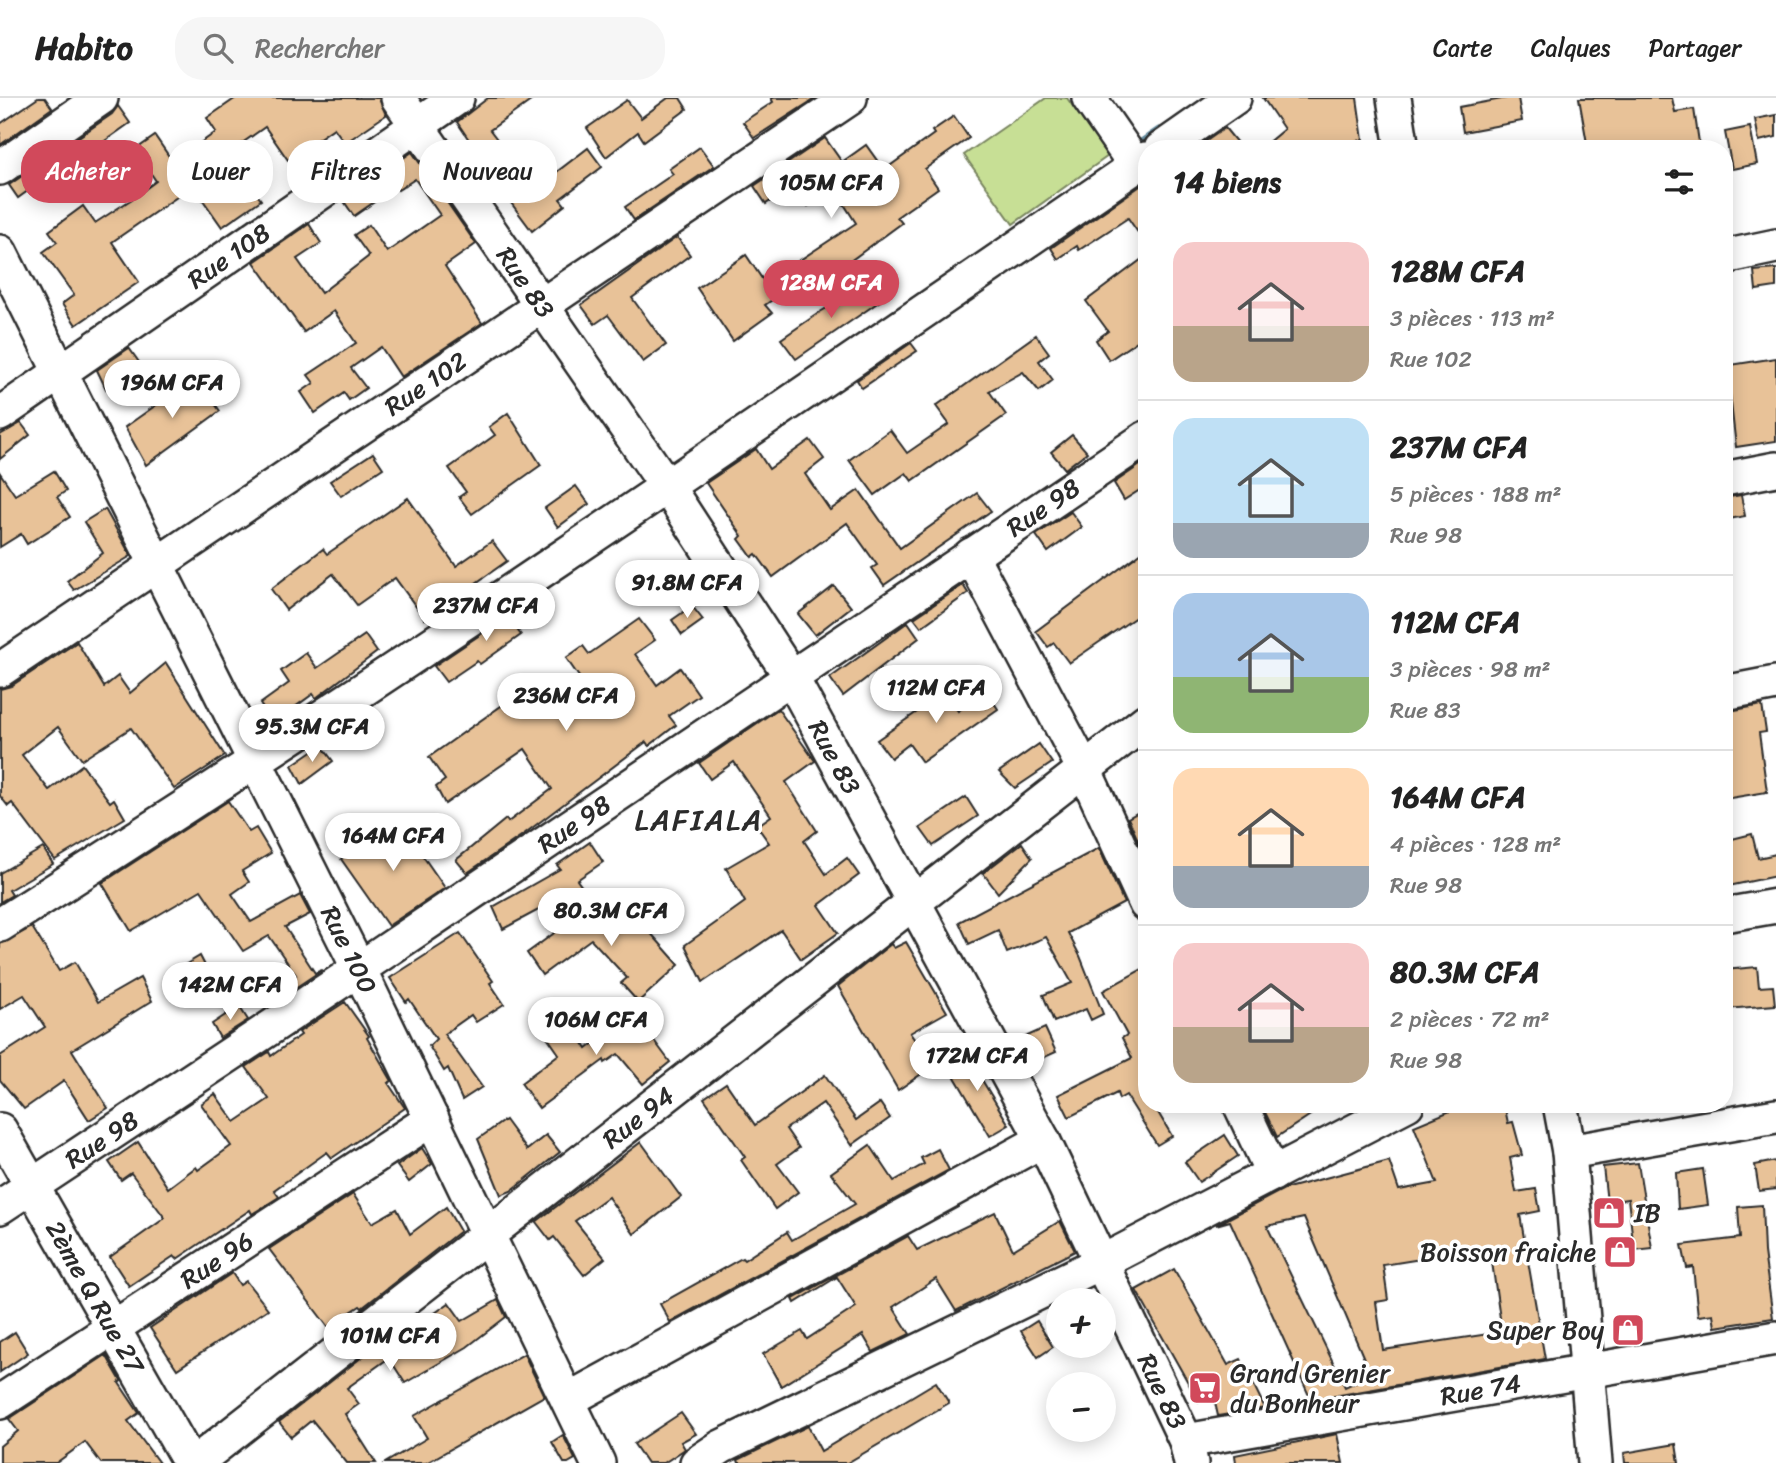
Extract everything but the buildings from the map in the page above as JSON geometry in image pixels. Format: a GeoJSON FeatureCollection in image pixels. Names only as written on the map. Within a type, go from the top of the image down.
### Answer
{"type":"FeatureCollection","features":[{"type":"Feature","properties":{"kind":"street"},"geometry":{"type":"LineString","coordinates":[[0,168],[101,98]]}},
{"type":"Feature","properties":{"kind":"street","name":"Rue 83"},"geometry":{"type":"LineString","coordinates":[[398,98],[668,488],[790,675],[1043,1140],[1188,1452]]}},
{"type":"Feature","properties":{"kind":"street","name":"Rue 108"},"geometry":{"type":"LineString","coordinates":[[0,414],[457,98]]}},
{"type":"Feature","properties":{"kind":"street","name":"Rue 102"},"geometry":{"type":"LineString","coordinates":[[0,670],[850,98]]}},
{"type":"Feature","properties":{"kind":"street"},"geometry":{"type":"LineString","coordinates":[[1089,98],[1138,149]]}},
{"type":"Feature","properties":{"kind":"street"},"geometry":{"type":"LineString","coordinates":[[1173,140],[1234,98]]}},
{"type":"Feature","properties":{"kind":"street"},"geometry":{"type":"LineString","coordinates":[[1394,98],[1401,140]]}},
{"type":"Feature","properties":{"kind":"street"},"geometry":{"type":"LineString","coordinates":[[0,925],[256,763],[668,488],[1138,164]]}},
{"type":"Feature","properties":{"kind":"street"},"geometry":{"type":"LineString","coordinates":[[1733,255],[1776,246]]}},
{"type":"Feature","properties":{"kind":"street","name":"Rue 100"},"geometry":{"type":"LineString","coordinates":[[0,252],[359,969],[598,1463]]}},
{"type":"Feature","properties":{"kind":"street","name":"Rue 98"},"geometry":{"type":"LineString","coordinates":[[0,1207],[359,969],[790,675],[1138,443]]}},
{"type":"Feature","properties":{"kind":"street"},"geometry":{"type":"LineString","coordinates":[[1733,477],[1776,469]]}},
{"type":"Feature","properties":{"kind":"street"},"geometry":{"type":"LineString","coordinates":[[971,555],[1084,769],[1138,887]]}},
{"type":"Feature","properties":{"kind":"street"},"geometry":{"type":"LineString","coordinates":[[1733,691],[1776,683]]}},
{"type":"Feature","properties":{"kind":"street","name":"Rue 94"},"geometry":{"type":"LineString","coordinates":[[192,1463],[1138,727]]}},
{"type":"Feature","properties":{"kind":"street"},"geometry":{"type":"LineString","coordinates":[[1733,913],[1776,906]]}},
{"type":"Feature","properties":{"kind":"street"},"geometry":{"type":"LineString","coordinates":[[1244,1113],[1273,1174]]}},
{"type":"Feature","properties":{"kind":"street"},"geometry":{"type":"LineString","coordinates":[[697,1463],[721,1447],[1102,1262],[1390,1113]]}},
{"type":"Feature","properties":{"kind":"street"},"geometry":{"type":"LineString","coordinates":[[1562,1113],[1569,1152],[1595,1463]]}},
{"type":"Feature","properties":{"kind":"street"},"geometry":{"type":"LineString","coordinates":[[1569,1152],[1776,1116]]}},
{"type":"Feature","properties":{"kind":"street","name":"Rue 96"},"geometry":{"type":"LineString","coordinates":[[0,1402],[432,1119]]}},
{"type":"Feature","properties":{"kind":"street","name":"2ème Q Rue 27"},"geometry":{"type":"LineString","coordinates":[[0,1130],[192,1463]]}},
{"type":"Feature","properties":{"kind":"street"},"geometry":{"type":"LineString","coordinates":[[568,1400],[1043,1140]]}},
{"type":"Feature","properties":{"kind":"street","name":"Rue 74"},"geometry":{"type":"LineString","coordinates":[[1188,1452],[1589,1371],[1776,1338]]}},
{"type":"Feature","properties":{"kind":"green space"},"geometry":{"type":"Polygon","coordinates":[[[1046,98],[1067,98],[1108,156],[1013,224],[964,155],[1046,98]]]}},
{"type":"Feature","properties":{"kind":"waterway"},"geometry":{"type":"LineString","coordinates":[[1144,140],[1159,130]]}},
{"type":"Feature","properties":{"kind":"waterway"},"geometry":{"type":"LineString","coordinates":[[1134,147],[1138,144]]}},
{"type":"Feature","properties":{"kind":"place","name":"IB"},"geometry":{"type":"Point","coordinates":[1609,1213]}},
{"type":"Feature","properties":{"kind":"place","name":"Boisson fraiche"},"geometry":{"type":"Point","coordinates":[1620,1252]}},
{"type":"Feature","properties":{"kind":"place","name":"Super Boy"},"geometry":{"type":"Point","coordinates":[1628,1330]}},
{"type":"Feature","properties":{"kind":"place","name":"Grand Grenier du Bonheur"},"geometry":{"type":"Point","coordinates":[1205,1388]}},
{"type":"Feature","properties":{"kind":"district","name":"LAFIALA"},"geometry":{"type":"Point","coordinates":[699,820]}}]}
